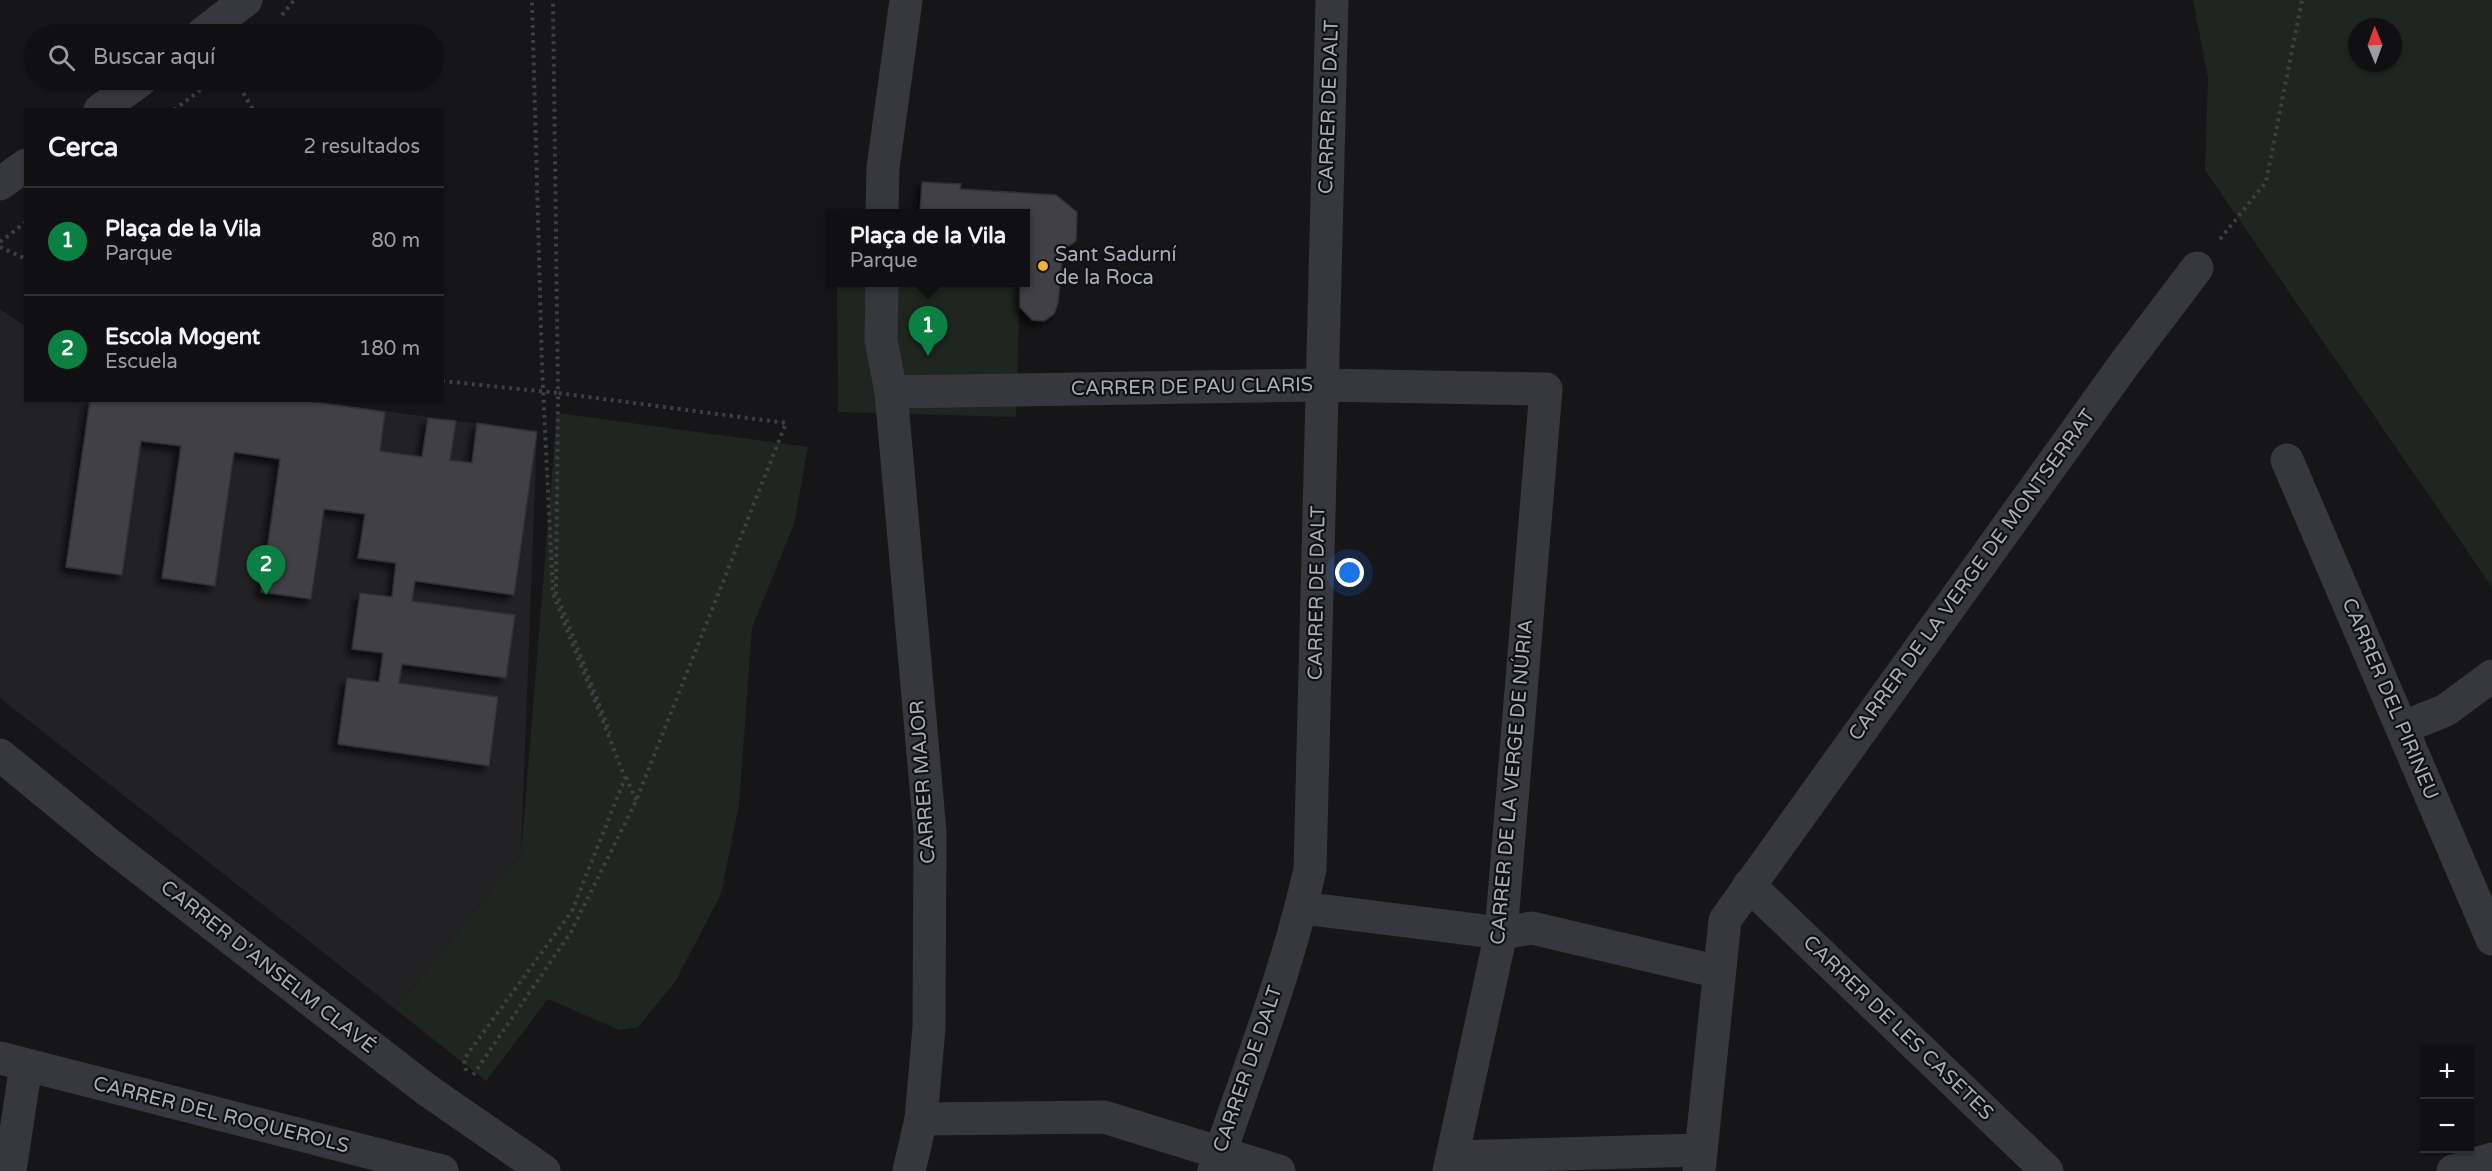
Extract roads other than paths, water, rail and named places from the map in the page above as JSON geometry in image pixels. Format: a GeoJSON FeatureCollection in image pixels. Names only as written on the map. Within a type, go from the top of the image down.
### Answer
{"type":"FeatureCollection","features":[{"type":"Feature","properties":{"kind":"street"},"geometry":{"type":"LineString","coordinates":[[215,24],[246,0]]}},
{"type":"Feature","properties":{"kind":"street"},"geometry":{"type":"LineString","coordinates":[[882,209],[883,168],[906,0]]}},
{"type":"Feature","properties":{"kind":"street","name":"CARRER DE DALT"},"geometry":{"type":"LineString","coordinates":[[1217,1161],[1269,1012],[1302,908],[1310,869],[1332,0]]}},
{"type":"Feature","properties":{"kind":"street"},"geometry":{"type":"LineString","coordinates":[[103,108],[127,90]]}},
{"type":"Feature","properties":{"kind":"street"},"geometry":{"type":"LineString","coordinates":[[0,184],[24,166]]}},
{"type":"Feature","properties":{"kind":"street","name":"CARRER DE LA VERGE DE MONTSERRAT"},"geometry":{"type":"LineString","coordinates":[[1700,1161],[1725,920],[2125,363],[2198,268]]}},
{"type":"Feature","properties":{"kind":"street"},"geometry":{"type":"LineString","coordinates":[[882,287],[881,340],[891,392]]}},
{"type":"Feature","properties":{"kind":"street","name":"CARRER DE PAU CLARIS"},"geometry":{"type":"LineString","coordinates":[[891,392],[1321,385],[1546,389]]}},
{"type":"Feature","properties":{"kind":"street","name":"CARRER DE LA VERGE DE NÚRIA"},"geometry":{"type":"LineString","coordinates":[[1451,1164],[1501,933],[1546,389]]}},
{"type":"Feature","properties":{"kind":"street","name":"CARRER MAJOR"},"geometry":{"type":"LineString","coordinates":[[891,392],[930,832],[929,1028],[921,1119],[909,1171]]}},
{"type":"Feature","properties":{"kind":"street","name":"CARRER DEL PIRINEU"},"geometry":{"type":"LineString","coordinates":[[2287,460],[2492,939]]}},
{"type":"Feature","properties":{"kind":"street"},"geometry":{"type":"LineString","coordinates":[[2402,728],[2446,710],[2492,676]]}},
{"type":"Feature","properties":{"kind":"street","name":"CARRER D'ANSELM CLAVÉ"},"geometry":{"type":"LineString","coordinates":[[0,755],[111,846],[409,1076],[534,1168]]}},
{"type":"Feature","properties":{"kind":"street","name":"CARRER DE LES CASETES"},"geometry":{"type":"LineString","coordinates":[[1749,885],[2047,1171]]}},
{"type":"Feature","properties":{"kind":"street"},"geometry":{"type":"LineString","coordinates":[[1302,908],[1501,933],[1532,928],[1719,972]]}},
{"type":"Feature","properties":{"kind":"street"},"geometry":{"type":"LineString","coordinates":[[10,1171],[13,1062]]}},
{"type":"Feature","properties":{"kind":"street","name":"CARRER DEL ROQUEROLS"},"geometry":{"type":"LineString","coordinates":[[13,1062],[442,1171]]}},
{"type":"Feature","properties":{"kind":"street"},"geometry":{"type":"LineString","coordinates":[[921,1119],[1104,1117],[1217,1161],[1279,1171]]}},
{"type":"Feature","properties":{"kind":"street"},"geometry":{"type":"LineString","coordinates":[[2453,1171],[2492,1159]]}},
{"type":"Feature","properties":{"kind":"street"},"geometry":{"type":"LineString","coordinates":[[1451,1164],[1700,1161]]}},
{"type":"Feature","properties":{"kind":"place","name":"Sant Sadurní de la Roca"},"geometry":{"type":"Point","coordinates":[1043,266]}},
{"type":"Feature","properties":{"kind":"place","name":"Plaça de la Vila"},"geometry":{"type":"Point","coordinates":[928,356]}},
{"type":"Feature","properties":{"kind":"place","name":"Escola Mogent"},"geometry":{"type":"Point","coordinates":[266,595]}}]}
